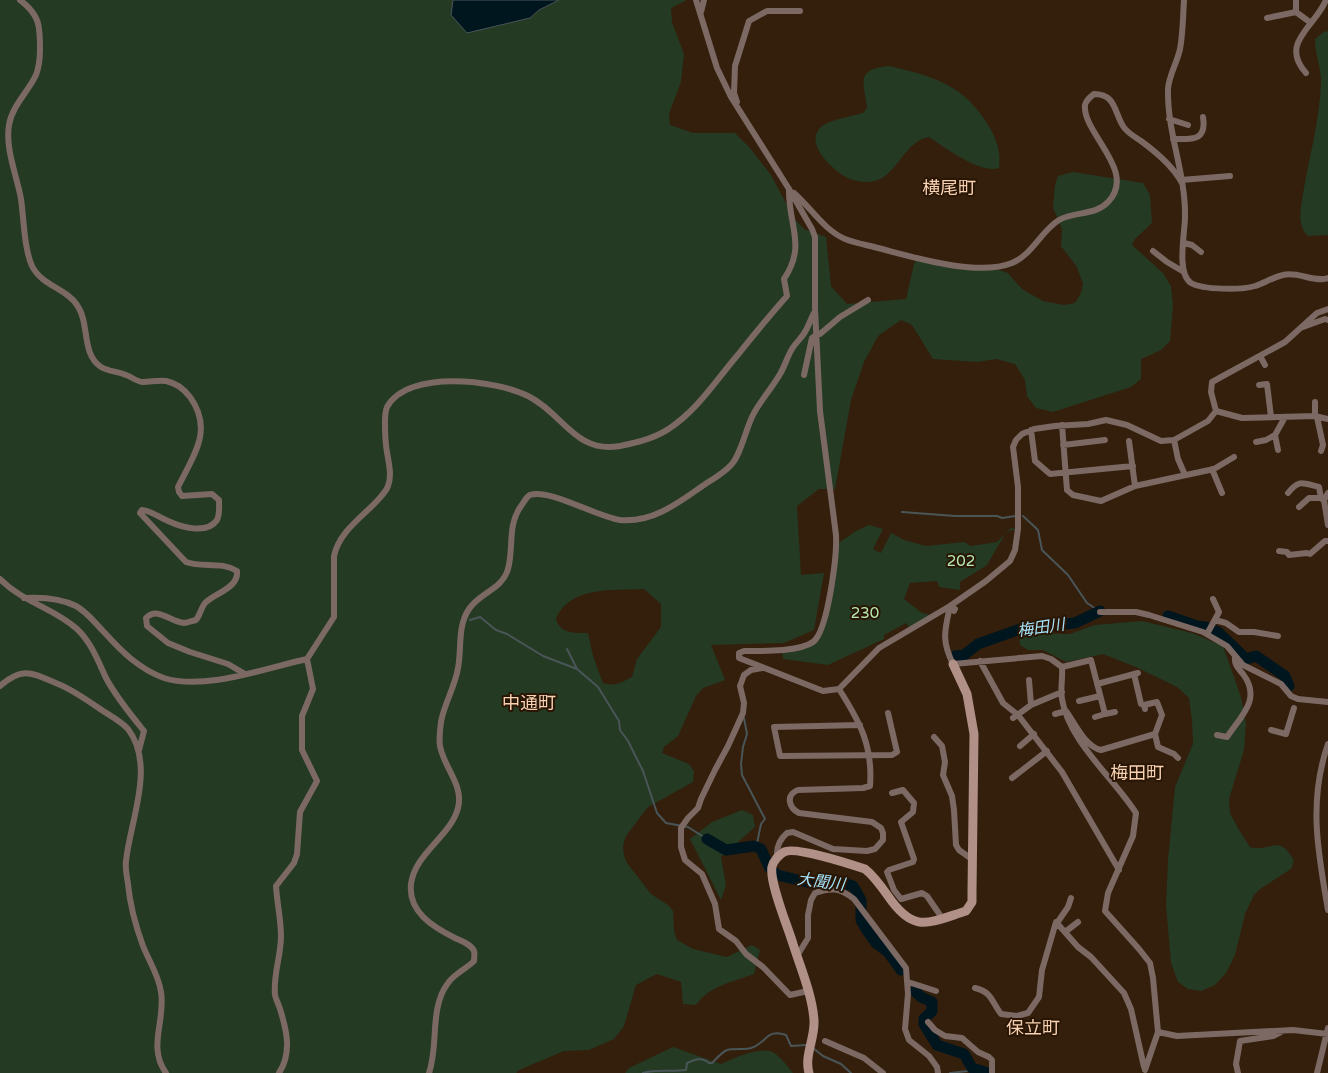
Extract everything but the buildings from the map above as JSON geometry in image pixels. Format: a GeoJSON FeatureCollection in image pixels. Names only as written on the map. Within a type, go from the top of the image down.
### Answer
{"type":"FeatureCollection","features":[{"type":"Feature","properties":{"kind":"street"},"geometry":{"type":"LineString","coordinates":[[20,0],[34,13],[39,22],[40,31],[39,66],[36,75],[13,113],[9,125],[9,141],[32,266],[40,277],[53,288],[67,294],[77,304],[84,321],[90,353],[99,366],[110,372],[124,374],[141,382],[166,381],[180,386],[198,408],[201,416],[201,433],[196,451],[178,487],[182,496],[200,494],[212,494],[215,496],[219,500],[219,514],[216,520],[212,525],[204,528],[192,528],[168,521],[147,511],[142,510],[140,514],[186,562],[192,565],[223,565],[237,571],[233,585],[206,602],[196,620],[184,623],[159,613],[150,614],[146,618],[147,626],[155,635],[173,646],[228,664],[245,674]]}},
{"type":"Feature","properties":{"kind":"street"},"geometry":{"type":"LineString","coordinates":[[696,0],[717,68],[739,110],[789,188],[815,237],[815,309],[822,432],[837,548],[826,613],[818,637],[812,643],[801,647],[744,651],[738,655],[742,660],[823,691],[839,689],[879,648],[917,628],[932,616],[942,616],[953,608],[965,594],[1012,563],[1016,550],[1018,529],[1018,487],[1014,447],[1016,440],[1022,434],[1031,430],[1062,425],[1088,424],[1106,420],[1126,424],[1161,441],[1174,440],[1208,421],[1216,411]]}},
{"type":"Feature","properties":{"kind":"street"},"geometry":{"type":"LineString","coordinates":[[701,12],[704,0]]}},
{"type":"Feature","properties":{"kind":"street"},"geometry":{"type":"LineString","coordinates":[[1184,0],[1180,50],[1169,86],[1170,120],[1185,215],[1182,262],[1188,280],[1200,286],[1243,289],[1284,275],[1294,274],[1314,279],[1328,278]]}},
{"type":"Feature","properties":{"kind":"street"},"geometry":{"type":"LineString","coordinates":[[1296,0],[1296,12]]}},
{"type":"Feature","properties":{"kind":"street"},"geometry":{"type":"LineString","coordinates":[[1306,73],[1298,64],[1296,49],[1298,40],[1323,8],[1326,0]]}},
{"type":"Feature","properties":{"kind":"street"},"geometry":{"type":"LineString","coordinates":[[739,110],[734,93],[735,66],[749,21],[767,11],[800,12]]}},
{"type":"Feature","properties":{"kind":"street"},"geometry":{"type":"LineString","coordinates":[[1267,18],[1296,12],[1311,23]]}},
{"type":"Feature","properties":{"kind":"street"},"geometry":{"type":"LineString","coordinates":[[789,188],[831,230],[845,239],[906,256],[969,267],[997,267],[1011,263],[1026,253],[1052,225],[1075,214],[1099,209],[1109,202],[1116,190],[1114,166],[1086,116],[1085,106],[1087,99],[1094,94],[1102,94],[1107,97],[1115,107],[1123,127],[1153,150],[1177,174],[1181,181]]}},
{"type":"Feature","properties":{"kind":"street"},"geometry":{"type":"LineString","coordinates":[[1173,139],[1195,139],[1202,130],[1203,117]]}},
{"type":"Feature","properties":{"kind":"street"},"geometry":{"type":"LineString","coordinates":[[1170,120],[1188,125]]}},
{"type":"Feature","properties":{"kind":"street"},"geometry":{"type":"LineString","coordinates":[[1181,181],[1230,176]]}},
{"type":"Feature","properties":{"kind":"street"},"geometry":{"type":"LineString","coordinates":[[24,598],[48,598],[76,606],[89,615],[126,656],[164,678],[218,681],[307,659],[334,617],[334,556],[342,536],[384,493],[389,484],[385,412],[393,400],[402,393],[418,386],[438,381],[467,381],[517,391],[528,396],[545,406],[574,434],[585,442],[596,446],[630,444],[670,428],[701,401],[787,296],[784,279],[794,261],[796,242],[789,188]]}},
{"type":"Feature","properties":{"kind":"street"},"geometry":{"type":"LineString","coordinates":[[1184,243],[1192,245],[1201,252]]}},
{"type":"Feature","properties":{"kind":"street"},"geometry":{"type":"LineString","coordinates":[[1153,251],[1184,272]]}},
{"type":"Feature","properties":{"kind":"street"},"geometry":{"type":"LineString","coordinates":[[804,375],[812,338],[820,334],[840,317],[868,300]]}},
{"type":"Feature","properties":{"kind":"street"},"geometry":{"type":"LineString","coordinates":[[429,1073],[434,1054],[440,998],[447,984],[474,961],[474,953],[470,947],[442,931],[422,916],[412,900],[411,885],[417,868],[428,850],[453,820],[458,807],[459,793],[456,781],[440,746],[441,723],[457,673],[459,637],[468,611],[478,600],[497,587],[503,580],[510,561],[511,529],[517,511],[531,494],[542,494],[562,498],[617,520],[632,521],[673,506],[722,473],[733,463],[755,410],[780,374],[791,350],[806,331],[815,309]]}},
{"type":"Feature","properties":{"kind":"street"},"geometry":{"type":"LineString","coordinates":[[1216,411],[1211,392],[1212,382],[1285,342],[1317,313],[1328,309]]}},
{"type":"Feature","properties":{"kind":"street"},"geometry":{"type":"LineString","coordinates":[[1300,328],[1328,320]]}},
{"type":"Feature","properties":{"kind":"street"},"geometry":{"type":"LineString","coordinates":[[1260,356],[1265,365]]}},
{"type":"Feature","properties":{"kind":"street"},"geometry":{"type":"LineString","coordinates":[[1259,385],[1271,384],[1271,417]]}},
{"type":"Feature","properties":{"kind":"street"},"geometry":{"type":"LineString","coordinates":[[1315,402],[1322,445],[1321,450]]}},
{"type":"Feature","properties":{"kind":"street"},"geometry":{"type":"LineString","coordinates":[[1216,411],[1242,418],[1316,417],[1328,419]]}},
{"type":"Feature","properties":{"kind":"street"},"geometry":{"type":"LineString","coordinates":[[1256,442],[1266,440],[1275,435],[1285,417]]}},
{"type":"Feature","properties":{"kind":"street"},"geometry":{"type":"LineString","coordinates":[[1062,425],[1067,490],[1073,495],[1101,501],[1136,486],[1212,469],[1234,457]]}},
{"type":"Feature","properties":{"kind":"street"},"geometry":{"type":"LineString","coordinates":[[1031,430],[1035,461],[1050,474],[1066,474],[1133,466]]}},
{"type":"Feature","properties":{"kind":"street"},"geometry":{"type":"LineString","coordinates":[[1275,435],[1278,450]]}},
{"type":"Feature","properties":{"kind":"street"},"geometry":{"type":"LineString","coordinates":[[1064,445],[1105,440]]}},
{"type":"Feature","properties":{"kind":"street"},"geometry":{"type":"LineString","coordinates":[[1174,440],[1178,458],[1185,475]]}},
{"type":"Feature","properties":{"kind":"street"},"geometry":{"type":"LineString","coordinates":[[1129,441],[1136,486]]}},
{"type":"Feature","properties":{"kind":"street"},"geometry":{"type":"LineString","coordinates":[[1212,469],[1222,493]]}},
{"type":"Feature","properties":{"kind":"street"},"geometry":{"type":"LineString","coordinates":[[1288,493],[1299,482],[1318,487],[1323,499],[1328,525]]}},
{"type":"Feature","properties":{"kind":"street"},"geometry":{"type":"LineString","coordinates":[[1323,499],[1328,493]]}},
{"type":"Feature","properties":{"kind":"street"},"geometry":{"type":"LineString","coordinates":[[1299,507],[1309,498],[1323,499]]}},
{"type":"Feature","properties":{"kind":"street"},"geometry":{"type":"LineString","coordinates":[[1279,551],[1287,552],[1289,555],[1307,552],[1310,554],[1325,541],[1328,541]]}},
{"type":"Feature","properties":{"kind":"street"},"geometry":{"type":"LineString","coordinates":[[0,579],[12,591],[77,629],[85,639],[116,692],[144,731],[139,752],[139,793],[126,862],[133,912],[162,992],[157,1052],[161,1066],[166,1073]]}},
{"type":"Feature","properties":{"kind":"street"},"geometry":{"type":"LineString","coordinates":[[1208,634],[1219,612],[1213,599]]}},
{"type":"Feature","properties":{"kind":"street"},"geometry":{"type":"LineString","coordinates":[[942,616],[953,608]]}},
{"type":"Feature","properties":{"kind":"street"},"geometry":{"type":"LineString","coordinates":[[1100,612],[1136,612],[1208,634],[1227,646],[1243,665],[1280,684],[1291,696],[1298,699],[1328,702]]}},
{"type":"Feature","properties":{"kind":"street"},"geometry":{"type":"LineString","coordinates":[[774,865],[784,852],[798,850],[865,869],[908,919],[919,922],[966,911],[970,906],[972,902],[973,860],[974,734],[966,694],[947,650],[942,616]]}},
{"type":"Feature","properties":{"kind":"street"},"geometry":{"type":"LineString","coordinates":[[1215,620],[1226,623],[1239,632],[1254,632],[1278,636]]}},
{"type":"Feature","properties":{"kind":"street"},"geometry":{"type":"LineString","coordinates":[[954,664],[1042,656],[1051,659],[1062,668]]}},
{"type":"Feature","properties":{"kind":"street"},"geometry":{"type":"LineString","coordinates":[[1217,736],[1227,737],[1247,708],[1252,697],[1250,683],[1236,666],[1235,656]]}},
{"type":"Feature","properties":{"kind":"street"},"geometry":{"type":"LineString","coordinates":[[279,1073],[285,1063],[287,1053],[287,1033],[275,995],[276,970],[281,939],[276,886],[294,863],[297,854],[300,812],[316,781],[302,750],[302,716],[313,689],[307,659]]}},
{"type":"Feature","properties":{"kind":"street"},"geometry":{"type":"LineString","coordinates":[[1062,668],[1091,660],[1105,714]]}},
{"type":"Feature","properties":{"kind":"street"},"geometry":{"type":"LineString","coordinates":[[980,662],[1003,702],[1034,734],[1062,772],[1119,870]]}},
{"type":"Feature","properties":{"kind":"street"},"geometry":{"type":"LineString","coordinates":[[763,668],[751,670],[744,675],[740,686],[744,704],[743,714],[698,808],[681,828],[681,847],[685,860],[702,874],[715,904],[719,929],[736,941],[746,954],[763,967],[790,995],[808,991]]}},
{"type":"Feature","properties":{"kind":"street"},"geometry":{"type":"LineString","coordinates":[[1062,668],[1062,698],[1071,725],[1080,742],[1136,812],[1134,836],[1108,893],[1105,911],[1150,963],[1158,1032],[1145,1071]]}},
{"type":"Feature","properties":{"kind":"street"},"geometry":{"type":"LineString","coordinates":[[0,686],[17,674],[25,672],[70,689],[126,727],[135,741],[139,752]]}},
{"type":"Feature","properties":{"kind":"street"},"geometry":{"type":"LineString","coordinates":[[1097,684],[1136,674],[1144,707],[1157,702],[1161,719],[1155,734],[1158,747],[1174,754],[1178,758]]}},
{"type":"Feature","properties":{"kind":"street"},"geometry":{"type":"LineString","coordinates":[[1029,680],[1031,705]]}},
{"type":"Feature","properties":{"kind":"street"},"geometry":{"type":"LineString","coordinates":[[809,1073],[807,1063],[814,1021],[808,991],[797,956],[774,865],[777,847],[786,833],[793,832],[833,849],[867,851],[875,849],[883,840],[881,828],[872,822],[799,813],[793,810],[789,802],[793,792],[798,790],[863,788],[870,786],[870,756],[860,726],[839,689]]}},
{"type":"Feature","properties":{"kind":"street"},"geometry":{"type":"LineString","coordinates":[[1015,716],[1031,705],[1062,692]]}},
{"type":"Feature","properties":{"kind":"street"},"geometry":{"type":"LineString","coordinates":[[1081,699],[1100,696]]}},
{"type":"Feature","properties":{"kind":"street"},"geometry":{"type":"LineString","coordinates":[[1271,730],[1286,734],[1295,711],[1291,696]]}},
{"type":"Feature","properties":{"kind":"street"},"geometry":{"type":"LineString","coordinates":[[1066,710],[1084,737],[1096,749],[1101,750],[1155,734]]}},
{"type":"Feature","properties":{"kind":"street"},"geometry":{"type":"LineString","coordinates":[[1055,714],[1066,710]]}},
{"type":"Feature","properties":{"kind":"street"},"geometry":{"type":"LineString","coordinates":[[1096,717],[1115,712]]}},
{"type":"Feature","properties":{"kind":"street"},"geometry":{"type":"LineString","coordinates":[[860,726],[774,727],[780,756],[892,755],[897,752],[888,713]]}},
{"type":"Feature","properties":{"kind":"street"},"geometry":{"type":"LineString","coordinates":[[1020,746],[1034,734]]}},
{"type":"Feature","properties":{"kind":"street"},"geometry":{"type":"LineString","coordinates":[[934,737],[942,746],[943,775],[952,796],[956,845],[959,850],[973,860]]}},
{"type":"Feature","properties":{"kind":"street"},"geometry":{"type":"LineString","coordinates":[[1328,744],[1323,758],[1316,798],[1317,841],[1328,910]]}},
{"type":"Feature","properties":{"kind":"street"},"geometry":{"type":"LineString","coordinates":[[1012,778],[1047,751]]}},
{"type":"Feature","properties":{"kind":"street"},"geometry":{"type":"LineString","coordinates":[[892,793],[903,790],[914,802],[913,812],[901,822],[914,859],[913,862],[889,870],[894,890],[901,899],[922,893],[927,896],[942,918]]}},
{"type":"Feature","properties":{"kind":"street"},"geometry":{"type":"LineString","coordinates":[[797,956],[808,938],[808,915],[811,900],[815,893],[828,889],[844,891],[854,898],[906,968],[908,982],[905,1028],[910,1040],[930,1056],[937,1067],[938,1073]]}},
{"type":"Feature","properties":{"kind":"street"},"geometry":{"type":"LineString","coordinates":[[975,988],[985,990],[990,995],[992,1002],[1001,1014],[1018,1016],[1028,1013],[1039,997],[1042,970],[1056,922],[1068,907],[1070,898]]}},
{"type":"Feature","properties":{"kind":"street"},"geometry":{"type":"LineString","coordinates":[[1065,932],[1078,922]]}},
{"type":"Feature","properties":{"kind":"street"},"geometry":{"type":"LineString","coordinates":[[1057,923],[1124,993],[1131,1008],[1145,1071]]}},
{"type":"Feature","properties":{"kind":"street"},"geometry":{"type":"LineString","coordinates":[[908,982],[936,991]]}},
{"type":"Feature","properties":{"kind":"street"},"geometry":{"type":"LineString","coordinates":[[928,1022],[935,1030],[945,1036],[962,1038],[978,1052],[989,1057],[992,1060],[992,1073]]}},
{"type":"Feature","properties":{"kind":"street"},"geometry":{"type":"LineString","coordinates":[[1158,1032],[1177,1036],[1284,1030],[1328,1032],[1317,1073]]}},
{"type":"Feature","properties":{"kind":"street"},"geometry":{"type":"LineString","coordinates":[[1238,1073],[1236,1064],[1240,1041],[1273,1036],[1284,1030]]}},
{"type":"Feature","properties":{"kind":"street"},"geometry":{"type":"LineString","coordinates":[[825,1041],[864,1058],[883,1073]]}},
{"type":"Feature","properties":{"kind":"green space"},"geometry":{"type":"Polygon","coordinates":[[[0,0],[453,0],[452,4],[530,18],[539,10],[559,0],[687,0],[671,8],[672,22],[684,54],[681,82],[669,114],[670,125],[693,133],[735,133],[750,148],[771,175],[794,218],[804,229],[826,237],[831,286],[847,304],[906,299],[914,264],[918,258],[996,269],[1008,273],[1022,289],[1043,301],[1064,305],[1075,303],[1081,293],[1083,284],[1077,267],[1061,246],[1062,229],[1053,208],[1055,185],[1058,176],[1073,172],[1143,183],[1150,195],[1152,223],[1135,239],[1132,245],[1163,273],[1171,286],[1173,305],[1170,341],[1161,350],[1141,359],[1141,379],[1131,387],[1053,412],[1036,408],[1027,396],[1025,380],[1015,364],[996,359],[977,362],[933,359],[912,325],[901,320],[878,336],[864,362],[851,400],[835,489],[819,489],[797,506],[801,575],[824,573],[814,630],[784,643],[711,645],[725,680],[703,688],[696,696],[678,736],[664,747],[662,753],[689,764],[694,771],[693,782],[648,807],[626,836],[623,846],[624,856],[627,863],[651,894],[668,905],[673,911],[674,931],[677,940],[693,949],[727,957],[752,945],[760,950],[754,974],[715,989],[696,1005],[683,1004],[681,982],[657,974],[636,985],[624,1026],[614,1039],[589,1050],[564,1051],[516,1073],[0,1073],[0,0]],[[644,589],[607,590],[583,595],[572,600],[563,607],[556,618],[560,627],[568,632],[588,633],[593,656],[603,683],[615,684],[632,677],[637,659],[661,627],[661,604],[644,589]]]}},
{"type":"Feature","properties":{"kind":"green space"},"geometry":{"type":"Polygon","coordinates":[[[1325,31],[1328,32],[1328,235],[1308,236],[1300,219],[1304,185],[1320,96],[1321,76],[1315,39],[1325,31]]]}},
{"type":"Feature","properties":{"kind":"green space"},"geometry":{"type":"Polygon","coordinates":[[[888,66],[934,79],[959,92],[970,102],[980,113],[995,137],[999,152],[999,168],[983,168],[973,164],[929,137],[920,140],[912,146],[892,170],[876,181],[863,182],[852,180],[827,162],[818,148],[816,134],[823,125],[863,113],[867,108],[864,84],[866,74],[878,68],[888,66]]]}},
{"type":"Feature","properties":{"kind":"green space"},"geometry":{"type":"Polygon","coordinates":[[[869,525],[883,529],[873,549],[881,553],[891,533],[904,540],[926,546],[964,542],[971,546],[997,542],[1005,534],[987,565],[960,582],[960,590],[939,587],[937,581],[910,583],[904,599],[922,613],[931,615],[910,628],[906,623],[884,635],[884,639],[828,665],[783,659],[782,649],[812,643],[822,628],[837,544],[869,525]]]}},
{"type":"Feature","properties":{"kind":"green space"},"geometry":{"type":"Polygon","coordinates":[[[1011,528],[1018,529],[1018,531],[1011,530],[1005,534],[1011,528]]]}},
{"type":"Feature","properties":{"kind":"green space"},"geometry":{"type":"Polygon","coordinates":[[[1142,621],[1192,633],[1223,646],[1241,697],[1246,724],[1244,750],[1229,799],[1230,813],[1250,847],[1264,848],[1279,845],[1289,852],[1294,861],[1291,869],[1254,895],[1245,914],[1235,955],[1226,973],[1215,985],[1201,991],[1188,989],[1178,982],[1171,963],[1166,905],[1175,787],[1193,744],[1189,698],[1177,687],[1103,654],[1066,662],[1043,650],[1028,650],[1020,645],[1019,633],[1053,629],[1054,634],[1070,634],[1095,625],[1142,621]]]}},
{"type":"Feature","properties":{"kind":"green space"},"geometry":{"type":"Polygon","coordinates":[[[742,810],[753,815],[755,827],[721,857],[726,885],[721,900],[690,839],[712,822],[742,810]]]}},
{"type":"Feature","properties":{"kind":"green space"},"geometry":{"type":"Polygon","coordinates":[[[673,1047],[721,1064],[751,1052],[770,1051],[780,1057],[793,1073],[625,1073],[629,1068],[673,1047]]]}},
{"type":"Feature","properties":{"kind":"water"},"geometry":{"type":"Polygon","coordinates":[[[453,0],[559,0],[539,10],[530,18],[467,33],[451,15],[453,0]]]}},
{"type":"Feature","properties":{"kind":"waterway"},"geometry":{"type":"LineString","coordinates":[[902,512],[955,516],[997,516],[1002,518],[1015,516]]}},
{"type":"Feature","properties":{"kind":"waterway"},"geometry":{"type":"LineString","coordinates":[[1023,516],[1038,530],[1042,550],[1068,575],[1087,603],[1099,611]]}},
{"type":"Feature","properties":{"kind":"waterway","name":"梅田川"},"geometry":{"type":"LineString","coordinates":[[955,656],[964,655],[978,644],[1023,628],[1075,623],[1100,611]]}},
{"type":"Feature","properties":{"kind":"waterway","name":"梅田川"},"geometry":{"type":"LineString","coordinates":[[1168,616],[1218,632],[1246,659],[1256,656],[1285,676],[1289,686]]}},
{"type":"Feature","properties":{"kind":"waterway"},"geometry":{"type":"LineString","coordinates":[[470,620],[480,617],[496,630],[507,634],[543,656],[577,669],[598,687],[619,721],[620,730],[628,741],[643,771],[657,813],[666,823],[688,827],[707,839]]}},
{"type":"Feature","properties":{"kind":"waterway"},"geometry":{"type":"LineString","coordinates":[[567,649],[577,669]]}},
{"type":"Feature","properties":{"kind":"waterway"},"geometry":{"type":"LineString","coordinates":[[744,718],[747,734],[743,747],[742,775],[765,819],[761,824],[756,848]]}},
{"type":"Feature","properties":{"kind":"waterway","name":"大聞川"},"geometry":{"type":"LineString","coordinates":[[707,839],[726,850],[754,846],[761,849],[769,867],[777,875],[811,883],[836,881],[853,886],[861,900],[861,920],[866,929],[876,943],[888,952],[901,970]]}},
{"type":"Feature","properties":{"kind":"waterway","name":"大聞川"},"geometry":{"type":"LineString","coordinates":[[915,991],[921,997],[932,1002],[932,1011],[924,1019],[924,1024],[937,1045],[964,1054],[972,1068],[988,1073]]}},
{"type":"Feature","properties":{"kind":"waterway"},"geometry":{"type":"LineString","coordinates":[[643,1073],[686,1070],[687,1063],[699,1059],[712,1063],[727,1050],[751,1048],[774,1033],[786,1035],[791,1046],[806,1045]]}},
{"type":"Feature","properties":{"kind":"waterway"},"geometry":{"type":"LineString","coordinates":[[813,1048],[823,1056],[841,1064],[851,1073]]}},
{"type":"Feature","properties":{"kind":"waterway"},"geometry":{"type":"LineString","coordinates":[[950,1073],[968,1071],[972,1068]]}},
{"type":"Feature","properties":{"kind":"district","name":"横尾町"},"geometry":{"type":"Point","coordinates":[949,188]}},
{"type":"Feature","properties":{"kind":"district","name":"中通町"},"geometry":{"type":"Point","coordinates":[529,703]}},
{"type":"Feature","properties":{"kind":"district","name":"梅田町"},"geometry":{"type":"Point","coordinates":[1137,773]}},
{"type":"Feature","properties":{"kind":"district","name":"保立町"},"geometry":{"type":"Point","coordinates":[1033,1028]}},
{"type":"Feature","properties":{"kind":"park label","name":"202"},"geometry":{"type":"Point","coordinates":[961,561]}},
{"type":"Feature","properties":{"kind":"park label","name":"230"},"geometry":{"type":"Point","coordinates":[865,613]}}]}
